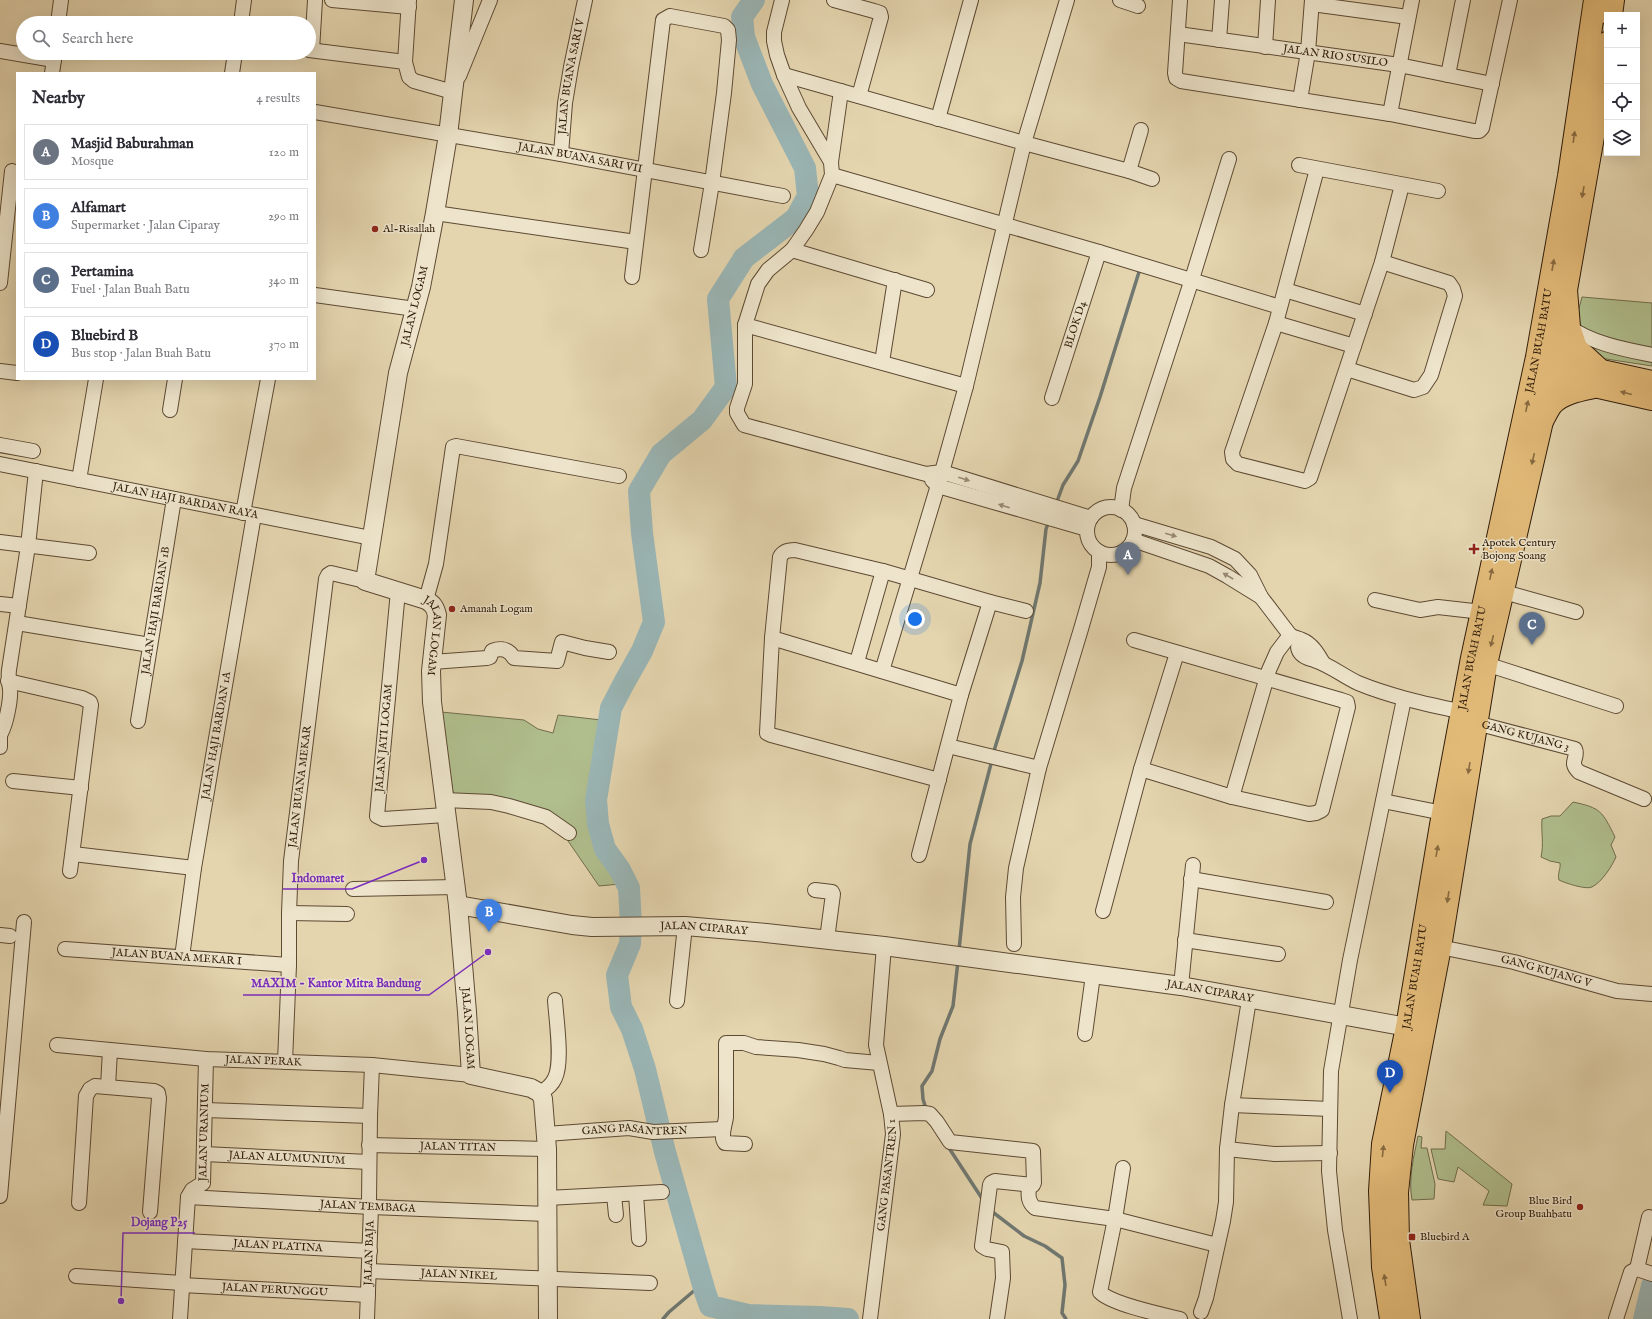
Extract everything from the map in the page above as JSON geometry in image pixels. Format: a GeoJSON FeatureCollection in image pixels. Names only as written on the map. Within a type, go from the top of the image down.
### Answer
{"type":"FeatureCollection","features":[{"type":"Feature","properties":{"kind":"main road","name":"JALAN BUAH BATU"},"geometry":{"type":"LineString","coordinates":[[1391,1319],[1383,1267],[1380,1191],[1381,1167],[1392,1094],[1407,1027],[1443,814],[1486,664],[1490,613],[1543,366],[1595,0]]}},
{"type":"Feature","properties":{"kind":"main road"},"geometry":{"type":"LineString","coordinates":[[1611,12],[1613,0]]}},
{"type":"Feature","properties":{"kind":"main road","name":"JALAN BUAH BATU"},"geometry":{"type":"LineString","coordinates":[[1409,1319],[1398,1240],[1398,1173],[1440,947],[1470,718],[1472,658],[1490,613],[1504,592],[1542,421],[1543,366],[1566,290],[1598,108],[1606,48]]}},
{"type":"Feature","properties":{"kind":"main road"},"geometry":{"type":"LineString","coordinates":[[1566,290],[1569,327],[1576,348],[1600,378],[1652,399]]}},
{"type":"Feature","properties":{"kind":"main road"},"geometry":{"type":"LineString","coordinates":[[1543,366],[1600,378],[1652,382]]}},
{"type":"Feature","properties":{"kind":"main road"},"geometry":{"type":"LineString","coordinates":[[1542,421],[1552,404],[1600,378]]}},
{"type":"Feature","properties":{"kind":"street"},"geometry":{"type":"LineString","coordinates":[[59,16],[61,0]]}},
{"type":"Feature","properties":{"kind":"street"},"geometry":{"type":"LineString","coordinates":[[242,16],[244,0]]}},
{"type":"Feature","properties":{"kind":"street"},"geometry":{"type":"LineString","coordinates":[[314,16],[315,0]]}},
{"type":"Feature","properties":{"kind":"street"},"geometry":{"type":"LineString","coordinates":[[332,0],[409,3],[406,62],[409,77],[414,81],[454,89],[490,0]]}},
{"type":"Feature","properties":{"kind":"street","name":"JALAN LOGAM"},"geometry":{"type":"LineString","coordinates":[[464,0],[448,135],[427,262],[398,373],[364,581],[426,600],[435,606],[437,615],[432,662],[432,702],[458,905],[471,1075],[514,1083],[536,1090],[540,1093]]}},
{"type":"Feature","properties":{"kind":"street","name":"JALAN BUANA SARI V"},"geometry":{"type":"LineString","coordinates":[[561,154],[565,103],[585,0]]}},
{"type":"Feature","properties":{"kind":"street"},"geometry":{"type":"LineString","coordinates":[[782,0],[774,32],[774,41],[784,75],[799,108],[831,168],[1003,224],[1280,307]]}},
{"type":"Feature","properties":{"kind":"street"},"geometry":{"type":"LineString","coordinates":[[834,0],[880,13],[881,17],[859,96]]}},
{"type":"Feature","properties":{"kind":"street"},"geometry":{"type":"LineString","coordinates":[[938,118],[971,0]]}},
{"type":"Feature","properties":{"kind":"street"},"geometry":{"type":"LineString","coordinates":[[882,671],[940,479],[966,386],[1003,224],[1024,143],[1067,0]]}},
{"type":"Feature","properties":{"kind":"street"},"geometry":{"type":"LineString","coordinates":[[1120,0],[1138,6]]}},
{"type":"Feature","properties":{"kind":"street"},"geometry":{"type":"LineString","coordinates":[[1180,0],[1174,73],[1176,78],[1181,81],[1390,114],[1474,131],[1479,131],[1482,128],[1510,0]]}},
{"type":"Feature","properties":{"kind":"street"},"geometry":{"type":"LineString","coordinates":[[1219,40],[1222,0]]}},
{"type":"Feature","properties":{"kind":"street"},"geometry":{"type":"LineString","coordinates":[[1265,47],[1268,0]]}},
{"type":"Feature","properties":{"kind":"street"},"geometry":{"type":"LineString","coordinates":[[1390,114],[1412,0]]}},
{"type":"Feature","properties":{"kind":"street"},"geometry":{"type":"LineString","coordinates":[[1448,75],[1463,0]]}},
{"type":"Feature","properties":{"kind":"street"},"geometry":{"type":"LineString","coordinates":[[1300,100],[1308,52],[1312,2],[1408,17]]}},
{"type":"Feature","properties":{"kind":"street"},"geometry":{"type":"LineString","coordinates":[[632,277],[663,20],[670,16],[724,26],[728,30],[729,40],[724,93],[701,250]]}},
{"type":"Feature","properties":{"kind":"street","name":"JALAN RIO SUSILO"},"geometry":{"type":"LineString","coordinates":[[1178,34],[1399,65],[1492,84]]}},
{"type":"Feature","properties":{"kind":"street"},"geometry":{"type":"LineString","coordinates":[[0,51],[16,54]]}},
{"type":"Feature","properties":{"kind":"street"},"geometry":{"type":"LineString","coordinates":[[316,51],[406,62]]}},
{"type":"Feature","properties":{"kind":"street"},"geometry":{"type":"LineString","coordinates":[[44,60],[54,62]]}},
{"type":"Feature","properties":{"kind":"street"},"geometry":{"type":"LineString","coordinates":[[232,72],[234,60]]}},
{"type":"Feature","properties":{"kind":"street"},"geometry":{"type":"LineString","coordinates":[[784,75],[1129,171],[1152,179]]}},
{"type":"Feature","properties":{"kind":"street"},"geometry":{"type":"LineString","coordinates":[[841,91],[831,168],[816,212],[792,250],[768,270],[758,284],[745,325],[745,384],[737,408],[737,413],[744,425],[926,474],[1089,523]]}},
{"type":"Feature","properties":{"kind":"street","name":"JALAN BUANA SARI VII"},"geometry":{"type":"LineString","coordinates":[[316,112],[561,154],[644,171],[783,196]]}},
{"type":"Feature","properties":{"kind":"street"},"geometry":{"type":"LineString","coordinates":[[1129,171],[1141,130]]}},
{"type":"Feature","properties":{"kind":"street"},"geometry":{"type":"LineString","coordinates":[[1117,509],[1192,280],[1229,159]]}},
{"type":"Feature","properties":{"kind":"street"},"geometry":{"type":"LineString","coordinates":[[1298,165],[1402,186],[1438,191]]}},
{"type":"Feature","properties":{"kind":"street"},"geometry":{"type":"LineString","coordinates":[[1317,169],[1276,322],[1232,452],[1233,459],[1238,464],[1305,481],[1310,478],[1347,369],[1382,262],[1402,186]]}},
{"type":"Feature","properties":{"kind":"street"},"geometry":{"type":"LineString","coordinates":[[0,283],[10,171]]}},
{"type":"Feature","properties":{"kind":"street"},"geometry":{"type":"LineString","coordinates":[[435,213],[636,242]]}},
{"type":"Feature","properties":{"kind":"street"},"geometry":{"type":"LineString","coordinates":[[792,250],[927,290]]}},
{"type":"Feature","properties":{"kind":"street","name":"BLOK D4"},"geometry":{"type":"LineString","coordinates":[[1052,398],[1099,252]]}},
{"type":"Feature","properties":{"kind":"street"},"geometry":{"type":"LineString","coordinates":[[1347,369],[1414,390],[1423,387],[1431,375],[1455,296],[1452,289],[1449,284],[1382,262]]}},
{"type":"Feature","properties":{"kind":"street"},"geometry":{"type":"LineString","coordinates":[[882,362],[894,280]]}},
{"type":"Feature","properties":{"kind":"street"},"geometry":{"type":"LineString","coordinates":[[1285,290],[1365,314]]}},
{"type":"Feature","properties":{"kind":"street"},"geometry":{"type":"LineString","coordinates":[[316,295],[415,309]]}},
{"type":"Feature","properties":{"kind":"street"},"geometry":{"type":"LineString","coordinates":[[1276,322],[1354,346]]}},
{"type":"Feature","properties":{"kind":"street"},"geometry":{"type":"LineString","coordinates":[[745,325],[966,386]]}},
{"type":"Feature","properties":{"kind":"street"},"geometry":{"type":"LineString","coordinates":[[1569,327],[1592,340],[1652,355]]}},
{"type":"Feature","properties":{"kind":"street"},"geometry":{"type":"LineString","coordinates":[[0,371],[16,374]]}},
{"type":"Feature","properties":{"kind":"street"},"geometry":{"type":"LineString","coordinates":[[79,480],[96,380]]}},
{"type":"Feature","properties":{"kind":"street"},"geometry":{"type":"LineString","coordinates":[[170,410],[175,380]]}},
{"type":"Feature","properties":{"kind":"street","name":"JALAN HAJI BARDAN 1A"},"geometry":{"type":"LineString","coordinates":[[182,957],[194,868],[249,514],[268,380]]}},
{"type":"Feature","properties":{"kind":"street"},"geometry":{"type":"LineString","coordinates":[[0,445],[34,450]]}},
{"type":"Feature","properties":{"kind":"street"},"geometry":{"type":"LineString","coordinates":[[426,600],[436,564],[453,447],[456,446],[619,476]]}},
{"type":"Feature","properties":{"kind":"street","name":"JALAN HAJI BARDAN RAYA"},"geometry":{"type":"LineString","coordinates":[[0,464],[371,538]]}},
{"type":"Feature","properties":{"kind":"street"},"geometry":{"type":"LineString","coordinates":[[0,710],[3,688],[17,623],[28,546],[36,472]]}},
{"type":"Feature","properties":{"kind":"street","name":"JALAN HAJI BARDAN 1B"},"geometry":{"type":"LineString","coordinates":[[138,721],[174,499]]}},
{"type":"Feature","properties":{"kind":"street"},"geometry":{"type":"LineString","coordinates":[[1117,509],[1130,517],[1134,524],[1135,532],[1133,540],[1129,547],[1122,552],[1101,558],[1088,539],[1089,523],[1101,510],[1117,509]]}},
{"type":"Feature","properties":{"kind":"street"},"geometry":{"type":"LineString","coordinates":[[1134,524],[1211,547],[1235,559],[1250,575],[1261,597],[1297,640],[1317,658],[1356,682],[1390,696],[1470,718]]}},
{"type":"Feature","properties":{"kind":"street"},"geometry":{"type":"LineString","coordinates":[[1133,540],[1209,566],[1261,597]]}},
{"type":"Feature","properties":{"kind":"street"},"geometry":{"type":"LineString","coordinates":[[0,542],[90,553]]}},
{"type":"Feature","properties":{"kind":"street"},"geometry":{"type":"LineString","coordinates":[[939,780],[767,733],[772,638],[780,557],[786,551],[794,550],[883,571],[1026,611]]}},
{"type":"Feature","properties":{"kind":"street"},"geometry":{"type":"LineString","coordinates":[[1014,944],[1013,897],[1016,868],[1039,768],[1082,629],[1101,558]]}},
{"type":"Feature","properties":{"kind":"street"},"geometry":{"type":"LineString","coordinates":[[857,662],[883,571]]}},
{"type":"Feature","properties":{"kind":"street","name":"JALAN BUANA MEKAR"},"geometry":{"type":"LineString","coordinates":[[285,1062],[291,861],[326,579],[331,573],[364,581]]}},
{"type":"Feature","properties":{"kind":"street","name":"JALAN JATI LOGAM"},"geometry":{"type":"LineString","coordinates":[[398,591],[377,816],[383,819],[445,808]]}},
{"type":"Feature","properties":{"kind":"street"},"geometry":{"type":"LineString","coordinates":[[1504,592],[1576,612]]}},
{"type":"Feature","properties":{"kind":"street"},"geometry":{"type":"LineString","coordinates":[[1375,600],[1420,610],[1438,607],[1490,613]]}},
{"type":"Feature","properties":{"kind":"street"},"geometry":{"type":"LineString","coordinates":[[919,855],[961,695],[990,602]]}},
{"type":"Feature","properties":{"kind":"street"},"geometry":{"type":"LineString","coordinates":[[0,604],[19,606]]}},
{"type":"Feature","properties":{"kind":"street"},"geometry":{"type":"LineString","coordinates":[[17,623],[150,645]]}},
{"type":"Feature","properties":{"kind":"street"},"geometry":{"type":"LineString","coordinates":[[772,638],[857,662],[961,695]]}},
{"type":"Feature","properties":{"kind":"street"},"geometry":{"type":"LineString","coordinates":[[1134,640],[1342,700],[1347,702],[1348,707],[1322,810],[1316,813],[1309,814],[1232,797],[1141,768]]}},
{"type":"Feature","properties":{"kind":"street"},"geometry":{"type":"LineString","coordinates":[[1232,797],[1266,679],[1278,652],[1297,640]]}},
{"type":"Feature","properties":{"kind":"street"},"geometry":{"type":"LineString","coordinates":[[432,662],[487,658],[490,657],[492,651],[495,649],[511,652],[514,658],[557,661],[562,642],[584,648],[609,652]]}},
{"type":"Feature","properties":{"kind":"street"},"geometry":{"type":"LineString","coordinates":[[1103,911],[1141,768],[1177,652]]}},
{"type":"Feature","properties":{"kind":"street"},"geometry":{"type":"LineString","coordinates":[[1486,664],[1616,706]]}},
{"type":"Feature","properties":{"kind":"street"},"geometry":{"type":"LineString","coordinates":[[0,747],[0,732],[4,727],[10,690],[6,674]]}},
{"type":"Feature","properties":{"kind":"street"},"geometry":{"type":"LineString","coordinates":[[6,674],[82,698],[90,702],[91,709],[70,871]]}},
{"type":"Feature","properties":{"kind":"street"},"geometry":{"type":"LineString","coordinates":[[1350,1319],[1335,1230],[1329,1171],[1331,1071],[1340,1016],[1404,699]]}},
{"type":"Feature","properties":{"kind":"street","name":"GANG KUJANG 3"},"geometry":{"type":"LineString","coordinates":[[1470,718],[1575,749],[1574,765],[1579,772],[1644,798]]}},
{"type":"Feature","properties":{"kind":"street"},"geometry":{"type":"LineString","coordinates":[[948,746],[1013,763],[1039,768]]}},
{"type":"Feature","properties":{"kind":"street"},"geometry":{"type":"LineString","coordinates":[[13,781],[81,788]]}},
{"type":"Feature","properties":{"kind":"street"},"geometry":{"type":"LineString","coordinates":[[1383,801],[1443,814]]}},
{"type":"Feature","properties":{"kind":"street"},"geometry":{"type":"LineString","coordinates":[[445,808],[491,802],[546,818],[569,833]]}},
{"type":"Feature","properties":{"kind":"street"},"geometry":{"type":"LineString","coordinates":[[73,854],[194,868]]}},
{"type":"Feature","properties":{"kind":"street"},"geometry":{"type":"LineString","coordinates":[[1181,986],[1192,872],[1326,902]]}},
{"type":"Feature","properties":{"kind":"street"},"geometry":{"type":"LineString","coordinates":[[353,889],[456,887]]}},
{"type":"Feature","properties":{"kind":"street"},"geometry":{"type":"LineString","coordinates":[[815,890],[833,893],[827,939]]}},
{"type":"Feature","properties":{"kind":"street","name":"JALAN CIPARAY"},"geometry":{"type":"LineString","coordinates":[[458,905],[572,925],[619,927],[685,926],[827,939],[884,946],[1181,986],[1249,1000],[1407,1027]]}},
{"type":"Feature","properties":{"kind":"street"},"geometry":{"type":"LineString","coordinates":[[289,913],[347,914]]}},
{"type":"Feature","properties":{"kind":"street"},"geometry":{"type":"LineString","coordinates":[[0,1196],[24,922]]}},
{"type":"Feature","properties":{"kind":"street"},"geometry":{"type":"LineString","coordinates":[[677,1001],[685,926]]}},
{"type":"Feature","properties":{"kind":"street"},"geometry":{"type":"LineString","coordinates":[[1185,940],[1278,954]]}},
{"type":"Feature","properties":{"kind":"street","name":"GANG PASANTREN 1"},"geometry":{"type":"LineString","coordinates":[[871,1314],[893,1134],[891,1114],[876,1045],[884,946]]}},
{"type":"Feature","properties":{"kind":"street","name":"GANG KUJANG V"},"geometry":{"type":"LineString","coordinates":[[1440,947],[1514,962],[1617,991],[1652,994]]}},
{"type":"Feature","properties":{"kind":"street","name":"JALAN BUANA MEKAR I"},"geometry":{"type":"LineString","coordinates":[[65,949],[289,966]]}},
{"type":"Feature","properties":{"kind":"street"},"geometry":{"type":"LineString","coordinates":[[1085,1034],[1093,975]]}},
{"type":"Feature","properties":{"kind":"street"},"geometry":{"type":"LineString","coordinates":[[548,1319],[546,1142],[543,1099],[540,1093],[549,1087],[555,1078],[558,1067],[555,1000]]}},
{"type":"Feature","properties":{"kind":"street"},"geometry":{"type":"LineString","coordinates":[[1201,1312],[1206,1298],[1226,1202],[1227,1149],[1232,1105],[1249,1000]]}},
{"type":"Feature","properties":{"kind":"street"},"geometry":{"type":"LineString","coordinates":[[745,1144],[724,1143],[723,1129],[726,1117],[727,1043],[743,1043],[756,1047],[811,1052],[845,1060],[879,1063]]}},
{"type":"Feature","properties":{"kind":"street","name":"JALAN PERAK"},"geometry":{"type":"LineString","coordinates":[[57,1045],[206,1060],[372,1065],[471,1075]]}},
{"type":"Feature","properties":{"kind":"street"},"geometry":{"type":"LineString","coordinates":[[108,1087],[110,1050]]}},
{"type":"Feature","properties":{"kind":"street","name":"JALAN URANIUM"},"geometry":{"type":"LineString","coordinates":[[195,1197],[203,1183],[206,1060]]}},
{"type":"Feature","properties":{"kind":"street","name":"JALAN BAJA"},"geometry":{"type":"LineString","coordinates":[[367,1319],[371,1207],[369,1201],[369,1144],[372,1065]]}},
{"type":"Feature","properties":{"kind":"street"},"geometry":{"type":"LineString","coordinates":[[79,1203],[86,1096],[90,1089],[94,1086],[154,1091],[158,1093],[159,1098],[150,1212]]}},
{"type":"Feature","properties":{"kind":"street"},"geometry":{"type":"LineString","coordinates":[[1232,1105],[1330,1109]]}},
{"type":"Feature","properties":{"kind":"street"},"geometry":{"type":"LineString","coordinates":[[205,1110],[370,1116]]}},
{"type":"Feature","properties":{"kind":"street"},"geometry":{"type":"LineString","coordinates":[[891,1114],[927,1114],[937,1122],[950,1142],[1033,1151],[1034,1183],[1029,1187],[1028,1198],[1031,1205],[1035,1208],[1115,1219],[1217,1246]]}},
{"type":"Feature","properties":{"kind":"street","name":"GANG PASANTREN"},"geometry":{"type":"LineString","coordinates":[[546,1142],[629,1128],[660,1132],[723,1129]]}},
{"type":"Feature","properties":{"kind":"street","name":"JALAN TITAN"},"geometry":{"type":"LineString","coordinates":[[369,1144],[546,1142]]}},
{"type":"Feature","properties":{"kind":"street"},"geometry":{"type":"LineString","coordinates":[[1227,1149],[1274,1154],[1330,1153]]}},
{"type":"Feature","properties":{"kind":"street","name":"JALAN ALUMUNIUM"},"geometry":{"type":"LineString","coordinates":[[204,1154],[369,1162]]}},
{"type":"Feature","properties":{"kind":"street"},"geometry":{"type":"LineString","coordinates":[[1123,1168],[1115,1219],[1100,1292],[1103,1295],[1119,1302],[1180,1319]]}},
{"type":"Feature","properties":{"kind":"street"},"geometry":{"type":"LineString","coordinates":[[997,1319],[1003,1278],[1003,1254],[1002,1252],[987,1249],[982,1246],[990,1185],[992,1182],[1033,1185]]}},
{"type":"Feature","properties":{"kind":"street","name":"JALAN TEMBAGA"},"geometry":{"type":"LineString","coordinates":[[195,1197],[371,1207],[547,1206],[614,1195],[662,1192]]}},
{"type":"Feature","properties":{"kind":"street"},"geometry":{"type":"LineString","coordinates":[[636,1194],[639,1239]]}},
{"type":"Feature","properties":{"kind":"street"},"geometry":{"type":"LineString","coordinates":[[614,1195],[616,1215]]}},
{"type":"Feature","properties":{"kind":"street"},"geometry":{"type":"LineString","coordinates":[[180,1319],[185,1241],[195,1197]]}},
{"type":"Feature","properties":{"kind":"street"},"geometry":{"type":"LineString","coordinates":[[1616,1319],[1629,1277],[1632,1272],[1644,1272],[1649,1217]]}},
{"type":"Feature","properties":{"kind":"street","name":"JALAN PLATINA"},"geometry":{"type":"LineString","coordinates":[[185,1241],[370,1251]]}},
{"type":"Feature","properties":{"kind":"street","name":"JALAN NIKEL"},"geometry":{"type":"LineString","coordinates":[[369,1271],[650,1283]]}},
{"type":"Feature","properties":{"kind":"street","name":"JALAN PERUNGGU"},"geometry":{"type":"LineString","coordinates":[[76,1276],[368,1295]]}},
{"type":"Feature","properties":{"kind":"green space"},"geometry":{"type":"Polygon","coordinates":[[[1582,297],[1652,303],[1652,366],[1593,357],[1572,334],[1582,297]]]}},
{"type":"Feature","properties":{"kind":"green space"},"geometry":{"type":"Polygon","coordinates":[[[441,712],[524,720],[538,729],[553,733],[558,715],[601,720],[597,777],[591,821],[606,857],[620,884],[599,886],[566,838],[534,814],[454,800],[441,712]]]}},
{"type":"Feature","properties":{"kind":"green space"},"geometry":{"type":"Polygon","coordinates":[[[1573,802],[1590,806],[1600,812],[1607,821],[1615,837],[1611,845],[1616,857],[1614,861],[1603,878],[1596,885],[1589,888],[1576,886],[1559,880],[1558,876],[1560,863],[1541,857],[1542,819],[1551,816],[1560,816],[1573,802]]]}},
{"type":"Feature","properties":{"kind":"green space"},"geometry":{"type":"Polygon","coordinates":[[[1446,1131],[1512,1184],[1507,1206],[1483,1205],[1489,1191],[1458,1167],[1454,1182],[1438,1179],[1431,1149],[1445,1149],[1446,1131]]]}},
{"type":"Feature","properties":{"kind":"green space"},"geometry":{"type":"Polygon","coordinates":[[[1418,1136],[1422,1137],[1421,1148],[1427,1148],[1435,1184],[1434,1199],[1412,1200],[1411,1176],[1418,1136]]]}},
{"type":"Feature","properties":{"kind":"waterway"},"geometry":{"type":"LineString","coordinates":[[754,0],[742,17],[744,37],[762,84],[805,168],[808,196],[796,218],[744,258],[718,299],[726,387],[702,420],[661,454],[639,491],[642,533],[654,622],[642,651],[611,708],[596,800],[598,824],[605,849],[620,870],[629,888],[631,925],[630,944],[617,975],[621,1007],[632,1029],[645,1069],[665,1152],[710,1306],[748,1315],[848,1319]]}},
{"type":"Feature","properties":{"kind":"waterway"},"geometry":{"type":"LineString","coordinates":[[1056,504],[1063,485],[1078,461],[1100,397],[1139,272]]}},
{"type":"Feature","properties":{"kind":"waterway"},"geometry":{"type":"LineString","coordinates":[[993,754],[1022,661],[1040,583],[1046,529],[1049,521]]}},
{"type":"Feature","properties":{"kind":"waterway"},"geometry":{"type":"LineString","coordinates":[[959,950],[970,844],[992,760]]}},
{"type":"Feature","properties":{"kind":"waterway"},"geometry":{"type":"LineString","coordinates":[[926,1109],[923,1099],[922,1086],[932,1071],[940,1039],[953,1006],[958,961]]}},
{"type":"Feature","properties":{"kind":"waterway"},"geometry":{"type":"LineString","coordinates":[[947,1145],[983,1200]]}},
{"type":"Feature","properties":{"kind":"waterway"},"geometry":{"type":"LineString","coordinates":[[990,1210],[1024,1236],[1045,1246],[1062,1258],[1065,1285],[1062,1313],[1066,1319]]}},
{"type":"Feature","properties":{"kind":"waterway"},"geometry":{"type":"LineString","coordinates":[[663,1319],[669,1312],[702,1284]]}},
{"type":"Feature","properties":{"kind":"waterway"},"geometry":{"type":"LineString","coordinates":[[1644,1319],[1652,1286]]}},
{"type":"Feature","properties":{"kind":"place","name":"Al-Risallah"},"geometry":{"type":"Point","coordinates":[375,229]}},
{"type":"Feature","properties":{"kind":"place","name":"Apotek Century Bojong Soang"},"geometry":{"type":"Point","coordinates":[1474,549]}},
{"type":"Feature","properties":{"kind":"place","name":"Masjid Baburahman"},"geometry":{"type":"Point","coordinates":[1128,575]}},
{"type":"Feature","properties":{"kind":"place","name":"Amanah Logam"},"geometry":{"type":"Point","coordinates":[452,609]}},
{"type":"Feature","properties":{"kind":"place","name":"Pertamina"},"geometry":{"type":"Point","coordinates":[1532,645]}},
{"type":"Feature","properties":{"kind":"place","name":"Indomaret"},"geometry":{"type":"Point","coordinates":[424,860]}},
{"type":"Feature","properties":{"kind":"place","name":"Alfamart"},"geometry":{"type":"Point","coordinates":[489,932]}},
{"type":"Feature","properties":{"kind":"place","name":"MAXIM - Kantor Mitra Bandung"},"geometry":{"type":"Point","coordinates":[488,952]}},
{"type":"Feature","properties":{"kind":"place","name":"Bluebird B"},"geometry":{"type":"Point","coordinates":[1390,1093]}},
{"type":"Feature","properties":{"kind":"place","name":"Blue Bird Group Buahbatu"},"geometry":{"type":"Point","coordinates":[1580,1207]}},
{"type":"Feature","properties":{"kind":"place","name":"Bluebird A"},"geometry":{"type":"Point","coordinates":[1412,1237]}},
{"type":"Feature","properties":{"kind":"place","name":"Dojang P25"},"geometry":{"type":"Point","coordinates":[121,1301]}}]}
